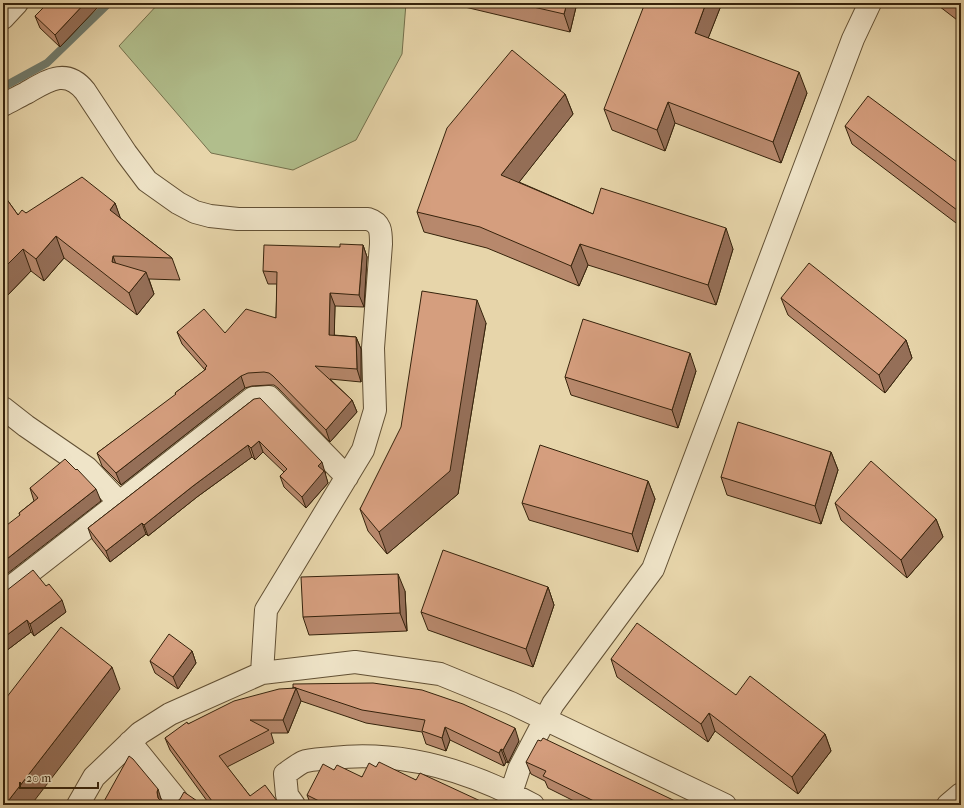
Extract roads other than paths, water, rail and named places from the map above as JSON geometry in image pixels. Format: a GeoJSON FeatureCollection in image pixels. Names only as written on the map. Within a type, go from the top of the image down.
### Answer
{"type":"FeatureCollection","features":[{"type":"Feature","properties":{"kind":"street"},"geometry":{"type":"LineString","coordinates":[[3,18],[17,3]]}},
{"type":"Feature","properties":{"kind":"street"},"geometry":{"type":"LineString","coordinates":[[511,793],[519,769],[562,690],[653,569],[853,39],[870,3]]}},
{"type":"Feature","properties":{"kind":"street"},"geometry":{"type":"LineString","coordinates":[[3,105],[48,80],[62,78],[72,80],[80,85],[85,91],[126,153],[148,181],[178,203],[196,212],[231,219],[358,218],[376,222],[381,233],[381,244],[373,348],[375,410],[363,450],[266,610],[262,673]]}},
{"type":"Feature","properties":{"kind":"street"},"geometry":{"type":"LineString","coordinates":[[3,593],[253,398],[269,397],[347,477]]}},
{"type":"Feature","properties":{"kind":"street"},"geometry":{"type":"LineString","coordinates":[[3,408],[26,426],[87,468],[119,502]]}},
{"type":"Feature","properties":{"kind":"street"},"geometry":{"type":"LineString","coordinates":[[78,805],[94,777],[140,732],[170,714],[262,673],[355,662],[440,674],[512,703],[725,805]]}},
{"type":"Feature","properties":{"kind":"street"},"geometry":{"type":"LineString","coordinates":[[130,742],[178,803]]}},
{"type":"Feature","properties":{"kind":"street"},"geometry":{"type":"LineString","coordinates":[[294,805],[287,795],[285,774],[304,762],[353,756],[412,760],[473,777],[511,793],[533,805]]}},
{"type":"Feature","properties":{"kind":"street"},"geometry":{"type":"LineString","coordinates":[[948,805],[961,794]]}},
{"type":"Feature","properties":{"kind":"waterway"},"geometry":{"type":"LineString","coordinates":[[3,87],[47,63],[109,3]]}}]}
